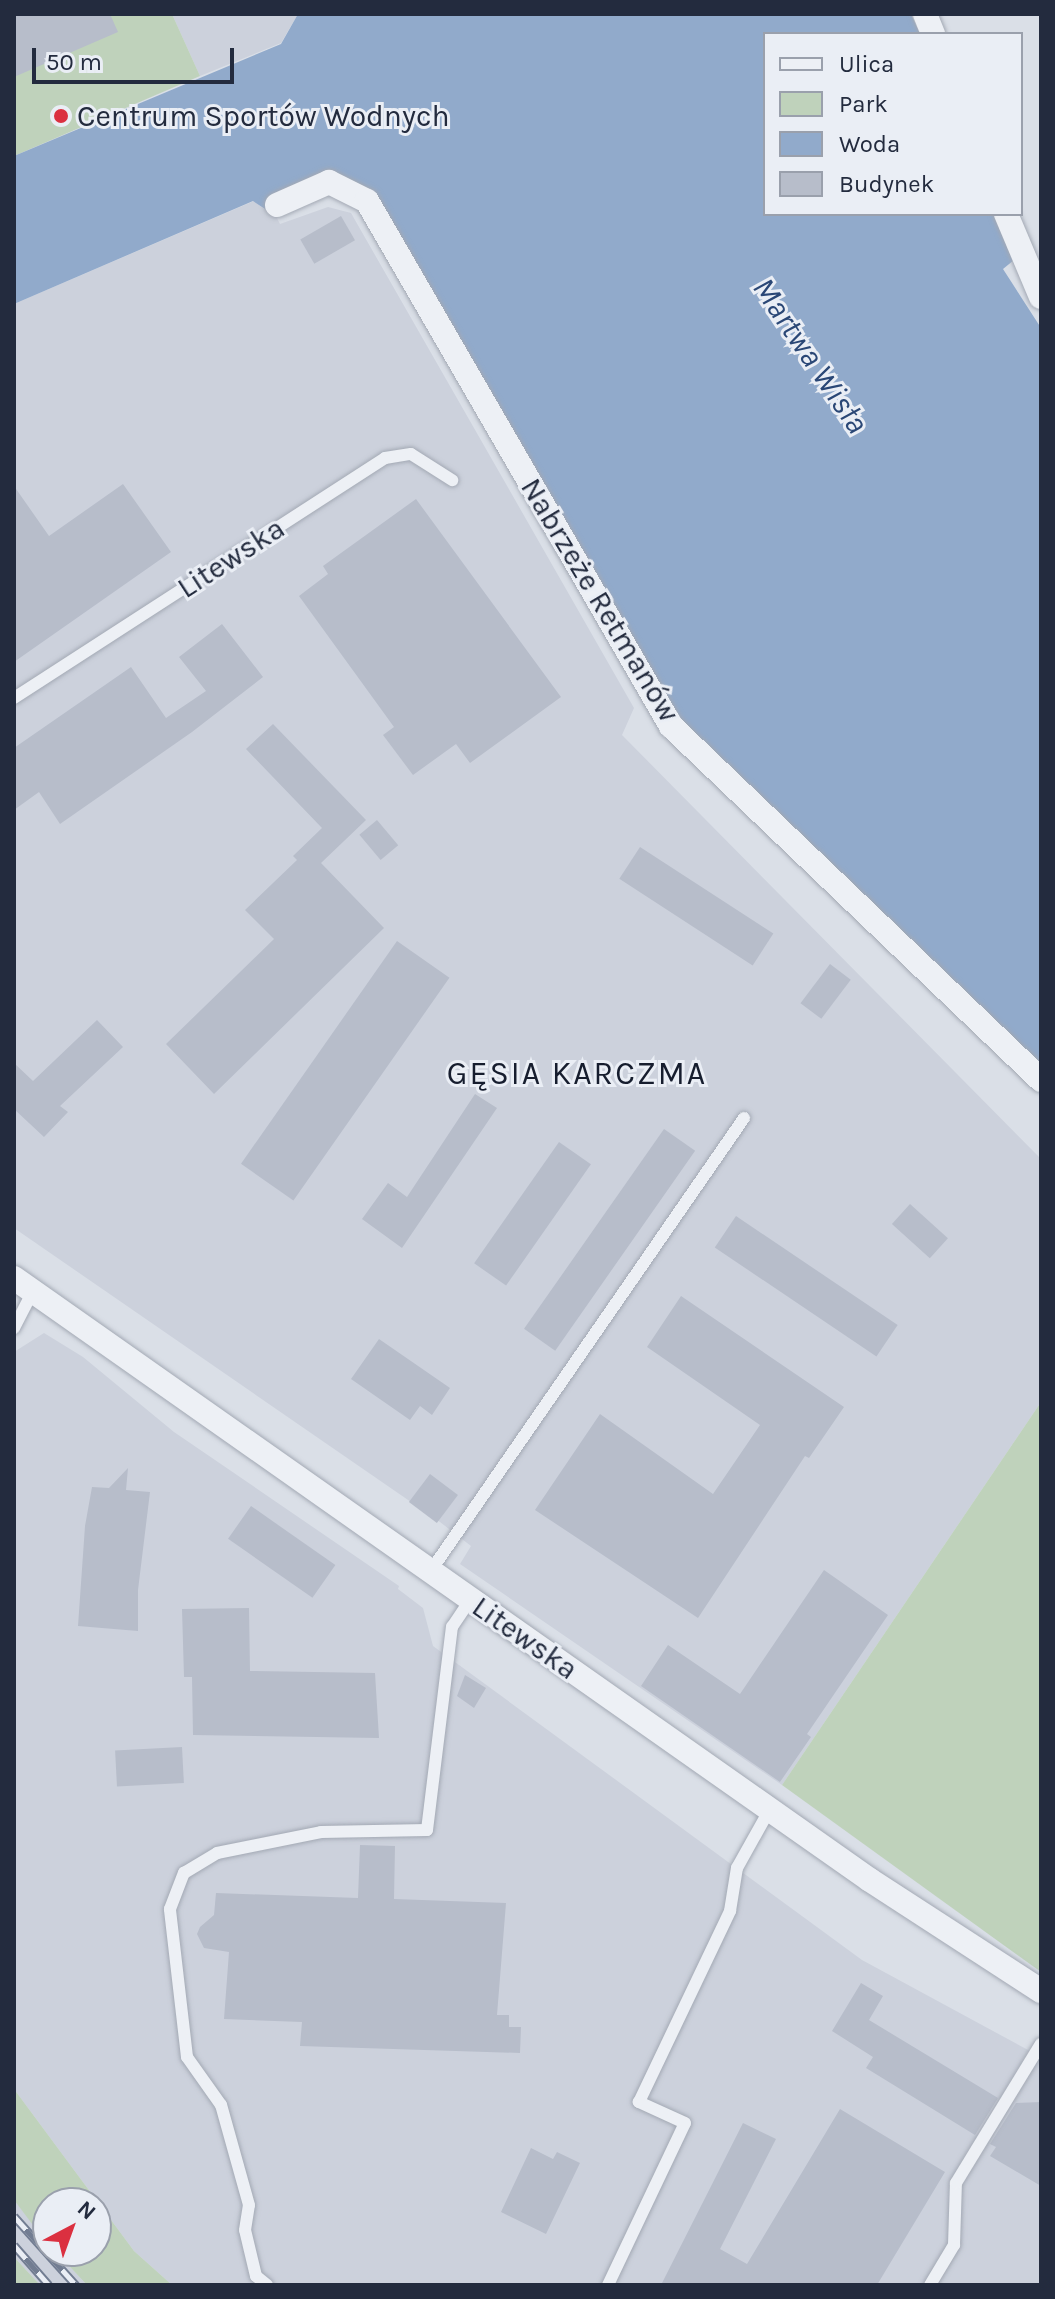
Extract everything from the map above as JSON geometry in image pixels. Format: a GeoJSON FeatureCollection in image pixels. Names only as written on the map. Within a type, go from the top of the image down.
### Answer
{"type":"FeatureCollection","features":[{"type":"Feature","properties":{"kind":"street","name":"Nabrzeże Retmanów"},"geometry":{"type":"LineString","coordinates":[[277,205],[329,182],[367,201],[671,726],[1041,1080]]}},
{"type":"Feature","properties":{"kind":"street"},"geometry":{"type":"LineString","coordinates":[[1007,216],[1041,297]]}},
{"type":"Feature","properties":{"kind":"street","name":"Litewska"},"geometry":{"type":"LineString","coordinates":[[24,1285],[870,1880],[1041,1991]]}},
{"type":"Feature","properties":{"kind":"lane","name":"Litewska"},"geometry":{"type":"LineString","coordinates":[[14,698],[385,458],[411,454],[452,480]]}},
{"type":"Feature","properties":{"kind":"lane"},"geometry":{"type":"LineString","coordinates":[[430,1572],[744,1118]]}},
{"type":"Feature","properties":{"kind":"lane"},"geometry":{"type":"LineString","coordinates":[[14,1328],[24,1285]]}},
{"type":"Feature","properties":{"kind":"lane"},"geometry":{"type":"LineString","coordinates":[[267,2285],[256,2276],[245,2230],[249,2205],[221,2105],[187,2057],[170,1909],[184,1873],[217,1853],[321,1832],[427,1830],[452,1627],[470,1600]]}},
{"type":"Feature","properties":{"kind":"lane"},"geometry":{"type":"LineString","coordinates":[[608,2285],[685,2123],[639,2102],[730,1911],[737,1868],[770,1809]]}},
{"type":"Feature","properties":{"kind":"lane"},"geometry":{"type":"LineString","coordinates":[[930,2285],[954,2245],[956,2183],[1041,2044]]}},
{"type":"Feature","properties":{"kind":"shaded area"},"geometry":{"type":"Polygon","coordinates":[[[172,14],[298,14],[281,43],[200,76],[172,14]]]}},
{"type":"Feature","properties":{"kind":"shaded area"},"geometry":{"type":"Polygon","coordinates":[[[254,201],[264,209],[271,206],[280,224],[328,207],[351,213],[634,708],[622,735],[1041,1159],[1041,1402],[782,1785],[460,1564],[471,1546],[440,1522],[14,1228],[14,304],[254,201]]]}},
{"type":"Feature","properties":{"kind":"shaded area"},"geometry":{"type":"Polygon","coordinates":[[[44,1333],[83,1357],[174,1432],[399,1586],[398,1589],[423,1608],[433,1646],[862,1960],[1041,2057],[1041,2285],[172,2285],[134,2251],[112,2221],[112,2187],[87,2187],[14,2089],[14,1352],[44,1333]]]}},
{"type":"Feature","properties":{"kind":"shaded area"},"geometry":{"type":"Polygon","coordinates":[[[14,2200],[32,2223],[32,2267],[70,2267],[87,2285],[40,2285],[14,2257],[14,2200]]]}},
{"type":"Feature","properties":{"kind":"green space","name":"Centrum Sportów Wodnych"},"geometry":{"type":"Polygon","coordinates":[[[14,14],[172,14],[200,76],[14,156],[14,14]]]}},
{"type":"Feature","properties":{"kind":"green space"},"geometry":{"type":"Polygon","coordinates":[[[1041,1402],[1041,1972],[782,1785],[1041,1402]]]}},
{"type":"Feature","properties":{"kind":"green space"},"geometry":{"type":"Polygon","coordinates":[[[14,2089],[87,2187],[32,2187],[32,2224],[14,2200],[14,2089]]]}},
{"type":"Feature","properties":{"kind":"green space"},"geometry":{"type":"Polygon","coordinates":[[[112,2221],[134,2251],[172,2285],[87,2285],[70,2267],[112,2267],[112,2221]]]}},
{"type":"Feature","properties":{"kind":"green space"},"geometry":{"type":"Polygon","coordinates":[[[14,2257],[40,2285],[14,2285],[14,2257]]]}},
{"type":"Feature","properties":{"kind":"water","name":"Martwa Wisła"},"geometry":{"type":"Polygon","coordinates":[[[298,14],[911,14],[919,32],[763,32],[763,216],[995,216],[1014,260],[1003,269],[1041,328],[1041,1074],[674,723],[370,197],[326,176],[265,209],[253,201],[14,304],[14,156],[281,44],[298,14]]]}},
{"type":"Feature","properties":{"kind":"building"},"geometry":{"type":"Polygon","coordinates":[[[14,14],[110,14],[118,32],[14,77],[14,14]]]}},
{"type":"Feature","properties":{"kind":"building"},"geometry":{"type":"Polygon","coordinates":[[[341,216],[355,240],[314,264],[300,240],[341,216]]]}},
{"type":"Feature","properties":{"kind":"building"},"geometry":{"type":"Polygon","coordinates":[[[123,484],[171,552],[14,662],[14,486],[49,536],[123,484]]]}},
{"type":"Feature","properties":{"kind":"building"},"geometry":{"type":"Polygon","coordinates":[[[416,499],[561,697],[470,763],[456,744],[413,775],[383,735],[394,727],[299,596],[328,574],[323,566],[416,499]]]}},
{"type":"Feature","properties":{"kind":"building"},"geometry":{"type":"Polygon","coordinates":[[[222,624],[263,677],[192,732],[60,824],[39,792],[14,810],[14,748],[131,667],[166,718],[206,691],[179,657],[222,624]]]}},
{"type":"Feature","properties":{"kind":"building"},"geometry":{"type":"Polygon","coordinates":[[[273,724],[366,820],[321,863],[384,928],[214,1094],[166,1044],[274,939],[245,910],[297,860],[293,856],[322,828],[246,749],[273,724]]]}},
{"type":"Feature","properties":{"kind":"building"},"geometry":{"type":"Polygon","coordinates":[[[377,820],[398,845],[381,860],[359,835],[377,820]]]}},
{"type":"Feature","properties":{"kind":"building"},"geometry":{"type":"Polygon","coordinates":[[[640,847],[773,934],[753,965],[619,879],[640,847]]]}},
{"type":"Feature","properties":{"kind":"building"},"geometry":{"type":"Polygon","coordinates":[[[397,941],[449,978],[293,1201],[241,1164],[397,941]]]}},
{"type":"Feature","properties":{"kind":"building"},"geometry":{"type":"Polygon","coordinates":[[[830,964],[851,980],[821,1019],[801,1003],[830,964]]]}},
{"type":"Feature","properties":{"kind":"building"},"geometry":{"type":"Polygon","coordinates":[[[97,1020],[123,1047],[60,1106],[68,1112],[44,1137],[14,1109],[14,1063],[33,1081],[97,1020]]]}},
{"type":"Feature","properties":{"kind":"building"},"geometry":{"type":"Polygon","coordinates":[[[475,1094],[497,1108],[402,1248],[362,1219],[388,1183],[407,1197],[475,1094]]]}},
{"type":"Feature","properties":{"kind":"building"},"geometry":{"type":"Polygon","coordinates":[[[664,1129],[695,1151],[555,1351],[524,1329],[664,1129]]]}},
{"type":"Feature","properties":{"kind":"building"},"geometry":{"type":"Polygon","coordinates":[[[559,1142],[591,1164],[506,1286],[474,1263],[559,1142]]]}},
{"type":"Feature","properties":{"kind":"building"},"geometry":{"type":"Polygon","coordinates":[[[910,1204],[948,1238],[930,1258],[892,1224],[910,1204]]]}},
{"type":"Feature","properties":{"kind":"building"},"geometry":{"type":"Polygon","coordinates":[[[736,1216],[898,1325],[876,1357],[715,1248],[736,1216]]]}},
{"type":"Feature","properties":{"kind":"building"},"geometry":{"type":"Polygon","coordinates":[[[681,1296],[844,1407],[809,1458],[805,1456],[698,1618],[535,1510],[600,1414],[713,1494],[760,1425],[647,1347],[681,1296]]]}},
{"type":"Feature","properties":{"kind":"building"},"geometry":{"type":"Polygon","coordinates":[[[379,1339],[450,1388],[432,1415],[420,1406],[410,1420],[351,1379],[379,1339]]]}},
{"type":"Feature","properties":{"kind":"building"},"geometry":{"type":"Polygon","coordinates":[[[128,1468],[126,1490],[150,1492],[138,1590],[138,1631],[78,1626],[85,1526],[92,1487],[109,1488],[128,1468]]]}},
{"type":"Feature","properties":{"kind":"building"},"geometry":{"type":"Polygon","coordinates":[[[430,1474],[458,1495],[437,1523],[409,1502],[430,1474]]]}},
{"type":"Feature","properties":{"kind":"building"},"geometry":{"type":"Polygon","coordinates":[[[251,1506],[335,1565],[312,1598],[228,1539],[251,1506]]]}},
{"type":"Feature","properties":{"kind":"building"},"geometry":{"type":"Polygon","coordinates":[[[824,1570],[888,1615],[807,1734],[811,1737],[780,1782],[641,1686],[668,1645],[740,1694],[824,1570]]]}},
{"type":"Feature","properties":{"kind":"building"},"geometry":{"type":"Polygon","coordinates":[[[249,1608],[250,1671],[375,1673],[379,1738],[193,1735],[192,1677],[184,1677],[182,1609],[249,1608]]]}},
{"type":"Feature","properties":{"kind":"building"},"geometry":{"type":"Polygon","coordinates":[[[465,1675],[486,1688],[474,1708],[457,1696],[465,1675]]]}},
{"type":"Feature","properties":{"kind":"building"},"geometry":{"type":"Polygon","coordinates":[[[182,1747],[184,1783],[117,1786],[115,1751],[182,1747]]]}},
{"type":"Feature","properties":{"kind":"building"},"geometry":{"type":"Polygon","coordinates":[[[360,1845],[395,1846],[394,1899],[506,1903],[497,2015],[509,2015],[509,2027],[521,2027],[520,2053],[300,2046],[302,2022],[224,2019],[229,1952],[204,1948],[197,1934],[200,1927],[214,1915],[216,1893],[358,1898],[360,1845]]]}},
{"type":"Feature","properties":{"kind":"building"},"geometry":{"type":"Polygon","coordinates":[[[861,1983],[883,1996],[869,2020],[998,2098],[975,2135],[866,2068],[873,2057],[832,2031],[861,1983]]]}},
{"type":"Feature","properties":{"kind":"building"},"geometry":{"type":"Polygon","coordinates":[[[1041,2102],[1041,2186],[990,2156],[996,2147],[990,2144],[1016,2103],[1041,2102]]]}},
{"type":"Feature","properties":{"kind":"building"},"geometry":{"type":"Polygon","coordinates":[[[840,2109],[945,2172],[877,2285],[661,2285],[743,2123],[776,2139],[720,2249],[747,2264],[840,2109]]]}},
{"type":"Feature","properties":{"kind":"building"},"geometry":{"type":"Polygon","coordinates":[[[531,2148],[553,2159],[557,2152],[580,2163],[546,2234],[501,2212],[531,2148]]]}},
{"type":"Feature","properties":{"kind":"railway"},"geometry":{"type":"LineString","coordinates":[[14,2216],[76,2285]]}},
{"type":"Feature","properties":{"kind":"railway"},"geometry":{"type":"LineString","coordinates":[[14,2245],[49,2285]]}},
{"type":"Feature","properties":{"kind":"place","name":"Centrum Sportów Wodnych"},"geometry":{"type":"Point","coordinates":[61,116]}},
{"type":"Feature","properties":{"kind":"district","name":"GĘSIA KARCZMA"},"geometry":{"type":"Point","coordinates":[577,1074]}}]}
